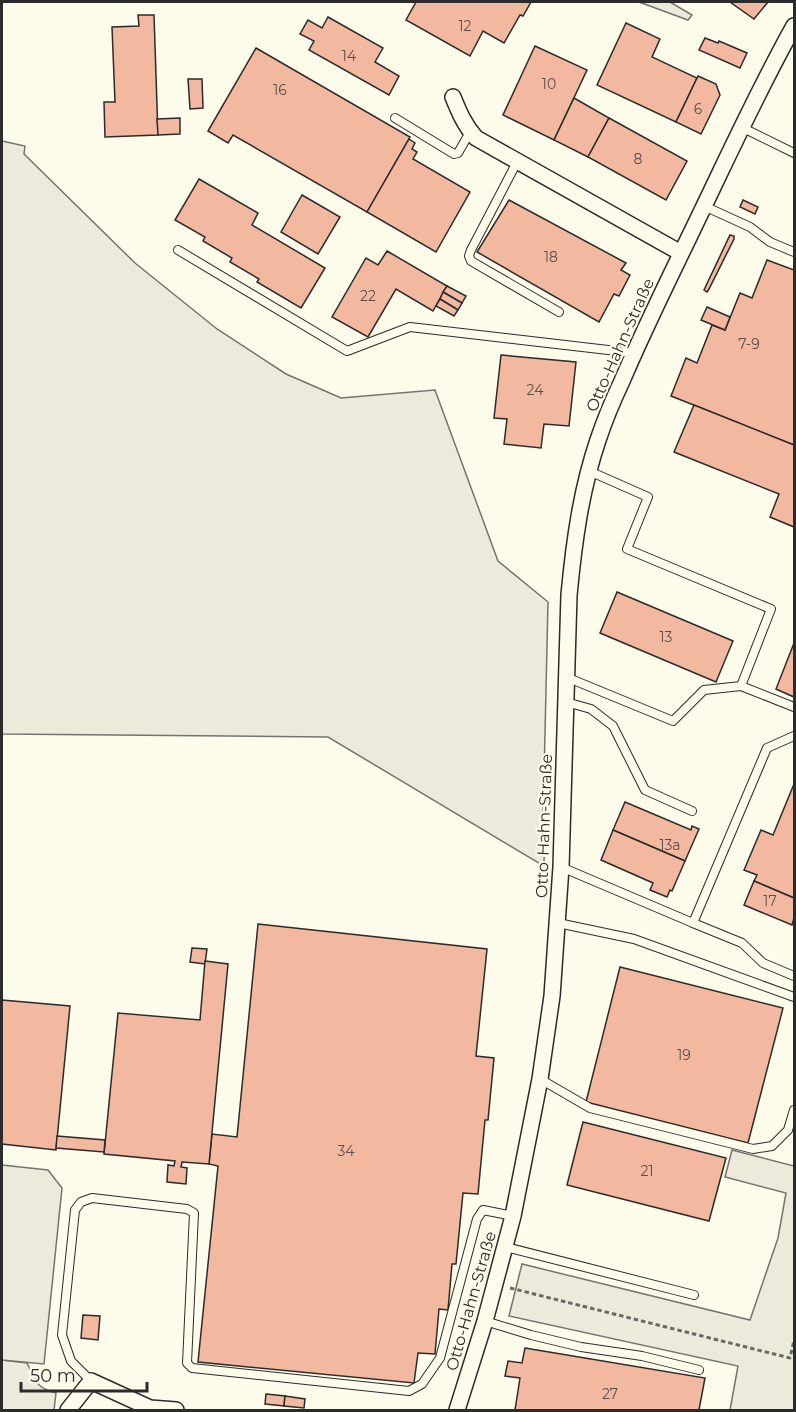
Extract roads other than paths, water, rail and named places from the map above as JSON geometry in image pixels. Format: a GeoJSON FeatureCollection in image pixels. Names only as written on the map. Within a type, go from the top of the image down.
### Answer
{"type":"FeatureCollection","features":[{"type":"Feature","properties":{"kind":"street","name":"Otto-Hahn-Straße"},"geometry":{"type":"LineString","coordinates":[[457,1410],[506,1247],[540,1078],[552,996],[561,867],[569,595],[579,510],[598,439],[634,353],[741,127],[773,63],[795,26]]}},
{"type":"Feature","properties":{"kind":"street"},"geometry":{"type":"LineString","coordinates":[[453,97],[461,117],[476,138],[681,253]]}},
{"type":"Feature","properties":{"kind":"street"},"geometry":{"type":"LineString","coordinates":[[68,1410],[91,1381],[150,1408],[176,1410]]}},
{"type":"Feature","properties":{"kind":"lane"},"geometry":{"type":"LineString","coordinates":[[395,118],[454,154],[458,153],[470,132]]}},
{"type":"Feature","properties":{"kind":"lane"},"geometry":{"type":"LineString","coordinates":[[741,127],[795,153]]}},
{"type":"Feature","properties":{"kind":"lane"},"geometry":{"type":"LineString","coordinates":[[518,162],[469,256],[471,261],[558,312]]}},
{"type":"Feature","properties":{"kind":"lane"},"geometry":{"type":"LineString","coordinates":[[704,206],[750,227],[770,242],[795,252]]}},
{"type":"Feature","properties":{"kind":"lane"},"geometry":{"type":"LineString","coordinates":[[178,250],[347,351],[410,327],[634,353]]}},
{"type":"Feature","properties":{"kind":"lane"},"geometry":{"type":"LineString","coordinates":[[589,471],[648,497],[627,549],[771,609],[741,686]]}},
{"type":"Feature","properties":{"kind":"lane"},"geometry":{"type":"LineString","coordinates":[[566,677],[673,721],[704,690],[741,686],[795,707]]}},
{"type":"Feature","properties":{"kind":"lane"},"geometry":{"type":"LineString","coordinates":[[566,702],[591,709],[614,726],[645,790],[692,811]]}},
{"type":"Feature","properties":{"kind":"lane"},"geometry":{"type":"LineString","coordinates":[[693,923],[767,748],[795,736]]}},
{"type":"Feature","properties":{"kind":"lane"},"geometry":{"type":"LineString","coordinates":[[561,867],[742,944],[763,963],[795,976]]}},
{"type":"Feature","properties":{"kind":"lane"},"geometry":{"type":"LineString","coordinates":[[558,923],[633,939],[795,997]]}},
{"type":"Feature","properties":{"kind":"lane"},"geometry":{"type":"LineString","coordinates":[[540,1078],[590,1108],[753,1149],[772,1146],[788,1130],[795,1110]]}},
{"type":"Feature","properties":{"kind":"lane"},"geometry":{"type":"LineString","coordinates":[[91,1381],[71,1361],[62,1335],[75,1210],[81,1202],[92,1198],[188,1209],[194,1213],[187,1363],[192,1368],[408,1391],[422,1384],[440,1358],[477,1219],[483,1210],[513,1216]]}},
{"type":"Feature","properties":{"kind":"lane"},"geometry":{"type":"LineString","coordinates":[[506,1247],[694,1295]]}},
{"type":"Feature","properties":{"kind":"lane"},"geometry":{"type":"LineString","coordinates":[[485,1322],[571,1344],[642,1356],[699,1370]]}}]}
